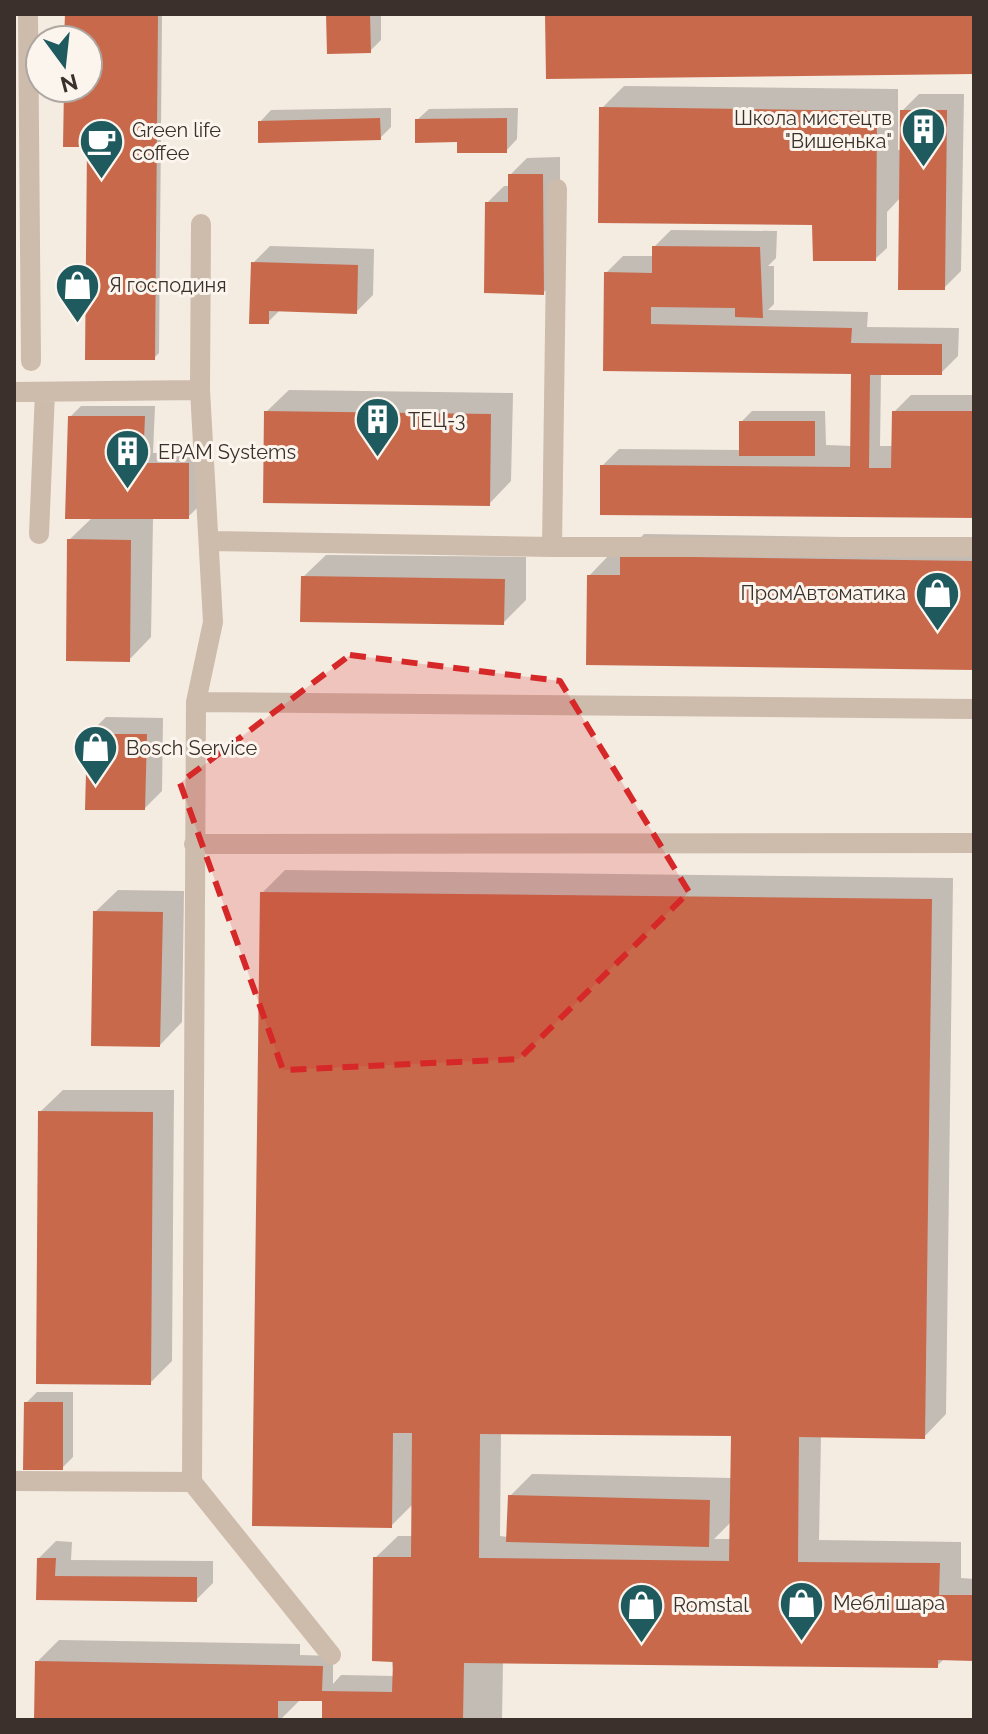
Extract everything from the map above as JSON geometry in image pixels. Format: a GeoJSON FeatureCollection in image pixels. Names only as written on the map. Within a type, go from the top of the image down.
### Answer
{"type":"FeatureCollection","features":[{"type":"Feature","properties":{"kind":"lane"},"geometry":{"type":"LineString","coordinates":[[28,14],[21,165],[31,361]]}},
{"type":"Feature","properties":{"kind":"lane"},"geometry":{"type":"LineString","coordinates":[[552,547],[557,189]]}},
{"type":"Feature","properties":{"kind":"lane"},"geometry":{"type":"LineString","coordinates":[[201,224],[200,390],[213,622],[196,702],[192,1482],[331,1655]]}},
{"type":"Feature","properties":{"kind":"lane"},"geometry":{"type":"LineString","coordinates":[[14,392],[200,390]]}},
{"type":"Feature","properties":{"kind":"lane"},"geometry":{"type":"LineString","coordinates":[[39,534],[45,392]]}},
{"type":"Feature","properties":{"kind":"lane"},"geometry":{"type":"LineString","coordinates":[[210,541],[552,547],[974,547]]}},
{"type":"Feature","properties":{"kind":"lane"},"geometry":{"type":"LineString","coordinates":[[196,702],[974,709]]}},
{"type":"Feature","properties":{"kind":"lane"},"geometry":{"type":"LineString","coordinates":[[194,844],[974,843]]}},
{"type":"Feature","properties":{"kind":"lane"},"geometry":{"type":"LineString","coordinates":[[14,1481],[192,1482]]}},
{"type":"Feature","properties":{"kind":"highlighted area"},"geometry":{"type":"Polygon","coordinates":[[[350,655],[560,681],[689,892],[519,1059],[283,1070],[180,783],[350,655]]]}},
{"type":"Feature","properties":{"kind":"building"},"geometry":{"type":"Polygon","coordinates":[[[65,14],[158,14],[155,360],[85,360],[87,147],[63,147],[64,104],[104,104],[104,24],[65,24],[65,14]]]}},
{"type":"Feature","properties":{"kind":"building"},"geometry":{"type":"Polygon","coordinates":[[[326,14],[370,14],[371,53],[327,54],[326,14]]]}},
{"type":"Feature","properties":{"kind":"building"},"geometry":{"type":"Polygon","coordinates":[[[545,14],[974,14],[974,74],[546,79],[545,14]]]}},
{"type":"Feature","properties":{"kind":"building"},"geometry":{"type":"Polygon","coordinates":[[[599,107],[877,111],[876,261],[813,261],[812,225],[598,223],[599,107]]]}},
{"type":"Feature","properties":{"kind":"building","name":"Школа мистецтв \"Вишенька\""},"geometry":{"type":"Polygon","coordinates":[[[900,110],[947,110],[945,290],[898,290],[900,110]]]}},
{"type":"Feature","properties":{"kind":"building"},"geometry":{"type":"Polygon","coordinates":[[[380,118],[381,140],[258,143],[258,121],[380,118]]]}},
{"type":"Feature","properties":{"kind":"building"},"geometry":{"type":"Polygon","coordinates":[[[507,118],[507,153],[457,153],[457,142],[415,143],[415,119],[507,118]]]}},
{"type":"Feature","properties":{"kind":"building"},"geometry":{"type":"Polygon","coordinates":[[[508,174],[543,174],[544,295],[484,293],[485,202],[508,202],[508,174]]]}},
{"type":"Feature","properties":{"kind":"building"},"geometry":{"type":"Polygon","coordinates":[[[652,246],[760,247],[763,318],[735,317],[735,308],[651,307],[651,324],[852,328],[851,343],[942,344],[942,375],[870,375],[869,468],[891,468],[892,411],[974,411],[974,518],[600,515],[600,465],[850,467],[851,374],[603,371],[604,272],[652,273],[652,246]]]}},
{"type":"Feature","properties":{"kind":"building"},"geometry":{"type":"Polygon","coordinates":[[[251,262],[358,265],[357,314],[269,311],[269,324],[249,324],[251,262]]]}},
{"type":"Feature","properties":{"kind":"building","name":"ТЕЦ-3"},"geometry":{"type":"Polygon","coordinates":[[[264,411],[491,414],[490,506],[263,503],[264,411]]]}},
{"type":"Feature","properties":{"kind":"building","name":"EPAM Systems"},"geometry":{"type":"Polygon","coordinates":[[[68,416],[145,416],[143,463],[189,463],[189,519],[65,519],[68,416]]]}},
{"type":"Feature","properties":{"kind":"building"},"geometry":{"type":"Polygon","coordinates":[[[739,421],[815,421],[815,456],[739,456],[739,421]]]}},
{"type":"Feature","properties":{"kind":"building"},"geometry":{"type":"Polygon","coordinates":[[[67,539],[131,540],[130,662],[66,661],[67,539]]]}},
{"type":"Feature","properties":{"kind":"building"},"geometry":{"type":"Polygon","coordinates":[[[620,556],[974,561],[974,670],[586,665],[587,575],[620,575],[620,556]]]}},
{"type":"Feature","properties":{"kind":"building"},"geometry":{"type":"Polygon","coordinates":[[[301,576],[505,579],[504,625],[300,622],[301,576]]]}},
{"type":"Feature","properties":{"kind":"building"},"geometry":{"type":"Polygon","coordinates":[[[87,734],[147,734],[145,810],[85,810],[87,734]]]}},
{"type":"Feature","properties":{"kind":"building"},"geometry":{"type":"Polygon","coordinates":[[[260,892],[932,899],[925,1439],[799,1437],[798,1562],[940,1563],[939,1595],[974,1595],[974,1661],[938,1660],[938,1668],[464,1663],[463,1720],[322,1720],[322,1701],[278,1701],[278,1720],[34,1720],[35,1661],[323,1666],[322,1691],[392,1692],[393,1662],[372,1661],[373,1557],[411,1557],[412,1433],[393,1433],[392,1528],[252,1526],[260,892]],[[480,1434],[479,1558],[729,1561],[731,1436],[480,1434]]]}},
{"type":"Feature","properties":{"kind":"building"},"geometry":{"type":"Polygon","coordinates":[[[93,911],[163,912],[160,1047],[91,1046],[93,911]]]}},
{"type":"Feature","properties":{"kind":"building"},"geometry":{"type":"Polygon","coordinates":[[[38,1111],[153,1112],[151,1385],[36,1384],[38,1111]]]}},
{"type":"Feature","properties":{"kind":"building"},"geometry":{"type":"Polygon","coordinates":[[[24,1402],[63,1402],[63,1470],[23,1470],[24,1402]]]}},
{"type":"Feature","properties":{"kind":"building"},"geometry":{"type":"Polygon","coordinates":[[[508,1495],[710,1500],[709,1547],[506,1542],[508,1495]]]}},
{"type":"Feature","properties":{"kind":"building"},"geometry":{"type":"Polygon","coordinates":[[[37,1558],[56,1558],[55,1576],[197,1577],[197,1602],[36,1600],[37,1558]]]}},
{"type":"Feature","properties":{"kind":"place","name":"Школа мистецтв \"Вишенька\""},"geometry":{"type":"Point","coordinates":[923,168]}},
{"type":"Feature","properties":{"kind":"place","name":"Green life coffee"},"geometry":{"type":"Point","coordinates":[101,181]}},
{"type":"Feature","properties":{"kind":"place","name":"Я господиня"},"geometry":{"type":"Point","coordinates":[78,324]}},
{"type":"Feature","properties":{"kind":"place","name":"ТЕЦ-3"},"geometry":{"type":"Point","coordinates":[377,459]}},
{"type":"Feature","properties":{"kind":"place","name":"EPAM Systems"},"geometry":{"type":"Point","coordinates":[127,491]}},
{"type":"Feature","properties":{"kind":"place","name":"ПромАвтоматика"},"geometry":{"type":"Point","coordinates":[937,632]}},
{"type":"Feature","properties":{"kind":"place","name":"Bosch Service"},"geometry":{"type":"Point","coordinates":[95,787]}},
{"type":"Feature","properties":{"kind":"place","name":"Меблі шара"},"geometry":{"type":"Point","coordinates":[802,1642]}},
{"type":"Feature","properties":{"kind":"place","name":"Romstal"},"geometry":{"type":"Point","coordinates":[642,1644]}}]}
